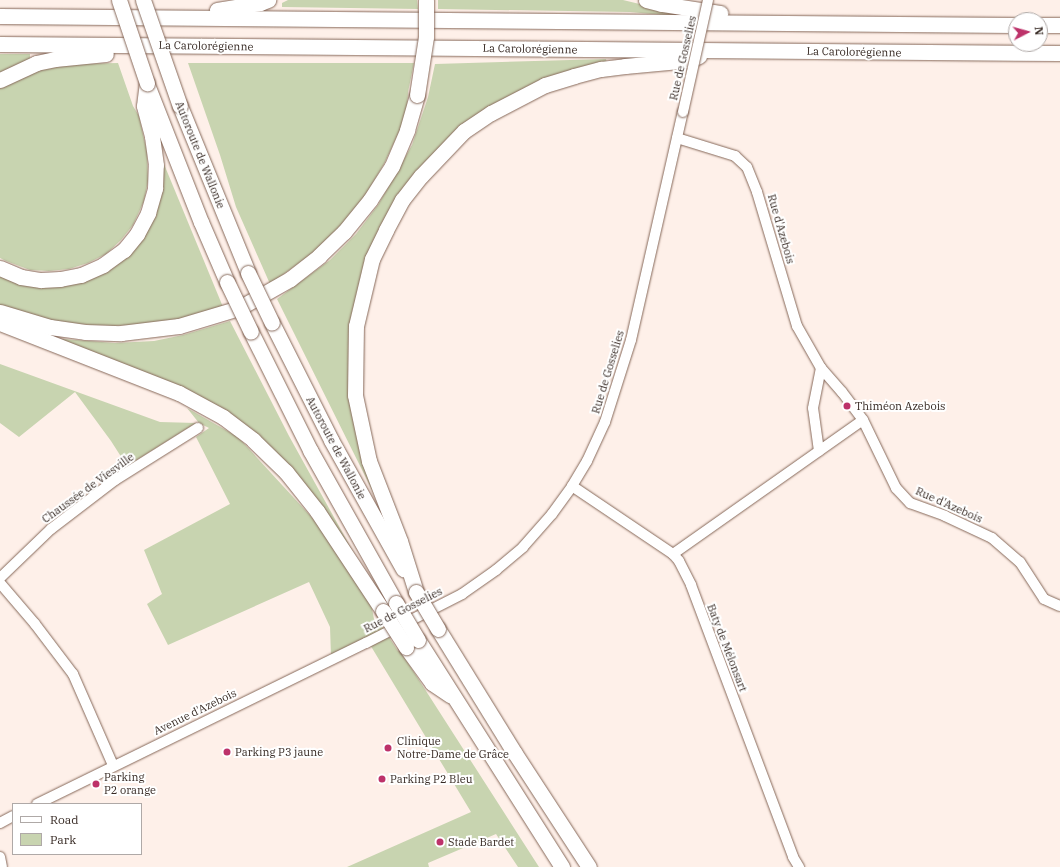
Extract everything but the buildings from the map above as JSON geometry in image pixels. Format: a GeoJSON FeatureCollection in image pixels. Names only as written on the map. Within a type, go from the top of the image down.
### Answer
{"type":"FeatureCollection","features":[{"type":"Feature","properties":{"kind":"highway"},"geometry":{"type":"LineString","coordinates":[[0,268],[20,277],[41,280],[60,279],[81,275],[103,265],[124,250],[137,234],[148,212],[155,188],[156,165],[147,83],[119,0]]}},
{"type":"Feature","properties":{"kind":"highway","name":"Autoroute de Wallonie"},"geometry":{"type":"LineString","coordinates":[[143,0],[180,106],[248,273],[331,440],[438,629],[514,752],[589,867]]}},
{"type":"Feature","properties":{"kind":"highway"},"geometry":{"type":"LineString","coordinates":[[174,16],[260,3],[268,0]]}},
{"type":"Feature","properties":{"kind":"highway"},"geometry":{"type":"LineString","coordinates":[[0,312],[50,327],[85,332],[121,333],[180,326],[238,308],[290,279],[319,256],[344,232],[370,200],[392,166],[407,130],[417,95],[426,37],[426,0]]}},
{"type":"Feature","properties":{"kind":"highway"},"geometry":{"type":"LineString","coordinates":[[646,0],[719,13],[761,16],[796,23]]}},
{"type":"Feature","properties":{"kind":"highway"},"geometry":{"type":"LineString","coordinates":[[0,8],[36,16]]}},
{"type":"Feature","properties":{"kind":"highway"},"geometry":{"type":"LineString","coordinates":[[0,16],[174,16],[1008,25]]}},
{"type":"Feature","properties":{"kind":"highway"},"geometry":{"type":"LineString","coordinates":[[1048,25],[1060,26]]}},
{"type":"Feature","properties":{"kind":"highway","name":"La Carolorégienne"},"geometry":{"type":"LineString","coordinates":[[0,44],[1060,53]]}},
{"type":"Feature","properties":{"kind":"highway"},"geometry":{"type":"LineString","coordinates":[[0,80],[36,63],[63,58],[109,54],[154,45]]}},
{"type":"Feature","properties":{"kind":"highway"},"geometry":{"type":"LineString","coordinates":[[416,592],[400,541],[369,461],[355,395],[356,326],[372,259],[402,200],[443,151],[464,132],[513,100],[545,85],[601,69],[690,60],[711,51]]}},
{"type":"Feature","properties":{"kind":"highway","name":"Autoroute de Wallonie"},"geometry":{"type":"LineString","coordinates":[[149,106],[227,282],[314,456],[396,603],[412,643]]}},
{"type":"Feature","properties":{"kind":"highway"},"geometry":{"type":"LineString","coordinates":[[0,324],[172,390],[222,417],[253,440],[286,472],[317,512],[383,611],[412,643],[432,684],[453,697],[562,867]]}},
{"type":"Feature","properties":{"kind":"street","name":"Rue de Gosselies"},"geometry":{"type":"LineString","coordinates":[[364,644],[462,594],[496,570],[523,547],[552,514],[587,462],[605,422],[631,340],[708,0]]}},
{"type":"Feature","properties":{"kind":"street","name":"Rue d'Azebois"},"geometry":{"type":"LineString","coordinates":[[677,138],[735,156],[747,167],[757,192],[796,326],[821,368],[846,397],[863,420],[896,488],[910,503],[945,516],[992,538],[1020,562],[1044,598],[1060,606]]}},
{"type":"Feature","properties":{"kind":"street"},"geometry":{"type":"LineString","coordinates":[[819,451],[814,408],[821,368]]}},
{"type":"Feature","properties":{"kind":"street"},"geometry":{"type":"LineString","coordinates":[[673,554],[863,420]]}},
{"type":"Feature","properties":{"kind":"street","name":"Chaussée de Viesville"},"geometry":{"type":"LineString","coordinates":[[0,578],[51,529],[115,480],[198,428]]}},
{"type":"Feature","properties":{"kind":"street","name":"Baty de Mélonsart"},"geometry":{"type":"LineString","coordinates":[[572,486],[673,554],[680,561],[691,584],[791,851],[799,867]]}},
{"type":"Feature","properties":{"kind":"street"},"geometry":{"type":"LineString","coordinates":[[0,583],[35,624],[72,674],[113,765]]}},
{"type":"Feature","properties":{"kind":"street","name":"Avenue d'Azebois"},"geometry":{"type":"LineString","coordinates":[[39,803],[113,765],[364,644]]}},
{"type":"Feature","properties":{"kind":"street"},"geometry":{"type":"LineString","coordinates":[[0,823],[12,817]]}},
{"type":"Feature","properties":{"kind":"street"},"geometry":{"type":"LineString","coordinates":[[0,857],[2,867]]}},
{"type":"Feature","properties":{"kind":"green space"},"geometry":{"type":"Polygon","coordinates":[[[288,0],[417,0],[418,9],[282,7],[282,3],[288,0]]]}},
{"type":"Feature","properties":{"kind":"green space"},"geometry":{"type":"Polygon","coordinates":[[[438,0],[623,0],[656,8],[697,14],[663,15],[630,12],[438,9],[438,0]]]}},
{"type":"Feature","properties":{"kind":"green space"},"geometry":{"type":"Polygon","coordinates":[[[0,54],[30,54],[30,60],[0,74],[0,54]]]}},
{"type":"Feature","properties":{"kind":"green space"},"geometry":{"type":"Polygon","coordinates":[[[606,59],[607,64],[515,94],[397,201],[351,336],[376,498],[277,299],[330,260],[356,234],[378,205],[412,145],[428,97],[435,64],[606,59]]]}},
{"type":"Feature","properties":{"kind":"green space"},"geometry":{"type":"Polygon","coordinates":[[[118,63],[133,106],[139,116],[147,152],[148,181],[144,201],[133,225],[121,240],[106,254],[88,263],[69,269],[49,271],[30,270],[0,258],[0,88],[32,72],[73,64],[118,63]]]}},
{"type":"Feature","properties":{"kind":"green space"},"geometry":{"type":"Polygon","coordinates":[[[188,63],[414,63],[408,92],[407,110],[400,130],[384,164],[366,194],[339,228],[317,250],[270,284],[236,207],[220,155],[188,63]]]}},
{"type":"Feature","properties":{"kind":"green space"},"geometry":{"type":"Polygon","coordinates":[[[159,152],[223,307],[166,323],[112,326],[72,324],[42,319],[0,306],[0,272],[50,284],[131,249],[159,152]]]}},
{"type":"Feature","properties":{"kind":"green space"},"geometry":{"type":"Polygon","coordinates":[[[230,321],[289,436],[356,557],[246,427],[50,338],[115,343],[154,341],[183,335],[230,321]]]}},
{"type":"Feature","properties":{"kind":"green space"},"geometry":{"type":"Polygon","coordinates":[[[0,364],[160,422],[196,423],[127,466],[111,441],[75,392],[19,437],[0,423],[0,364]]]}},
{"type":"Feature","properties":{"kind":"green space"},"geometry":{"type":"Polygon","coordinates":[[[187,408],[238,437],[328,535],[370,598],[374,619],[384,629],[331,656],[330,627],[309,582],[168,645],[147,604],[162,594],[144,550],[230,504],[196,437],[209,428],[199,423],[187,408]]]}},
{"type":"Feature","properties":{"kind":"green space"},"geometry":{"type":"Polygon","coordinates":[[[389,637],[398,651],[401,652],[539,867],[518,867],[496,834],[428,863],[429,867],[347,867],[471,812],[369,643],[389,637]]]}},
{"type":"Feature","properties":{"kind":"place","name":"Thiméon Azebois"},"geometry":{"type":"Point","coordinates":[847,406]}},
{"type":"Feature","properties":{"kind":"place","name":"Clinique Notre-Dame de Grâce"},"geometry":{"type":"Point","coordinates":[388,748]}},
{"type":"Feature","properties":{"kind":"place","name":"Parking P3 jaune"},"geometry":{"type":"Point","coordinates":[227,752]}},
{"type":"Feature","properties":{"kind":"place","name":"Parking P2 Bleu"},"geometry":{"type":"Point","coordinates":[382,779]}},
{"type":"Feature","properties":{"kind":"place","name":"Parking P2 orange"},"geometry":{"type":"Point","coordinates":[96,784]}},
{"type":"Feature","properties":{"kind":"place","name":"Stade Bardet"},"geometry":{"type":"Point","coordinates":[440,842]}}]}
